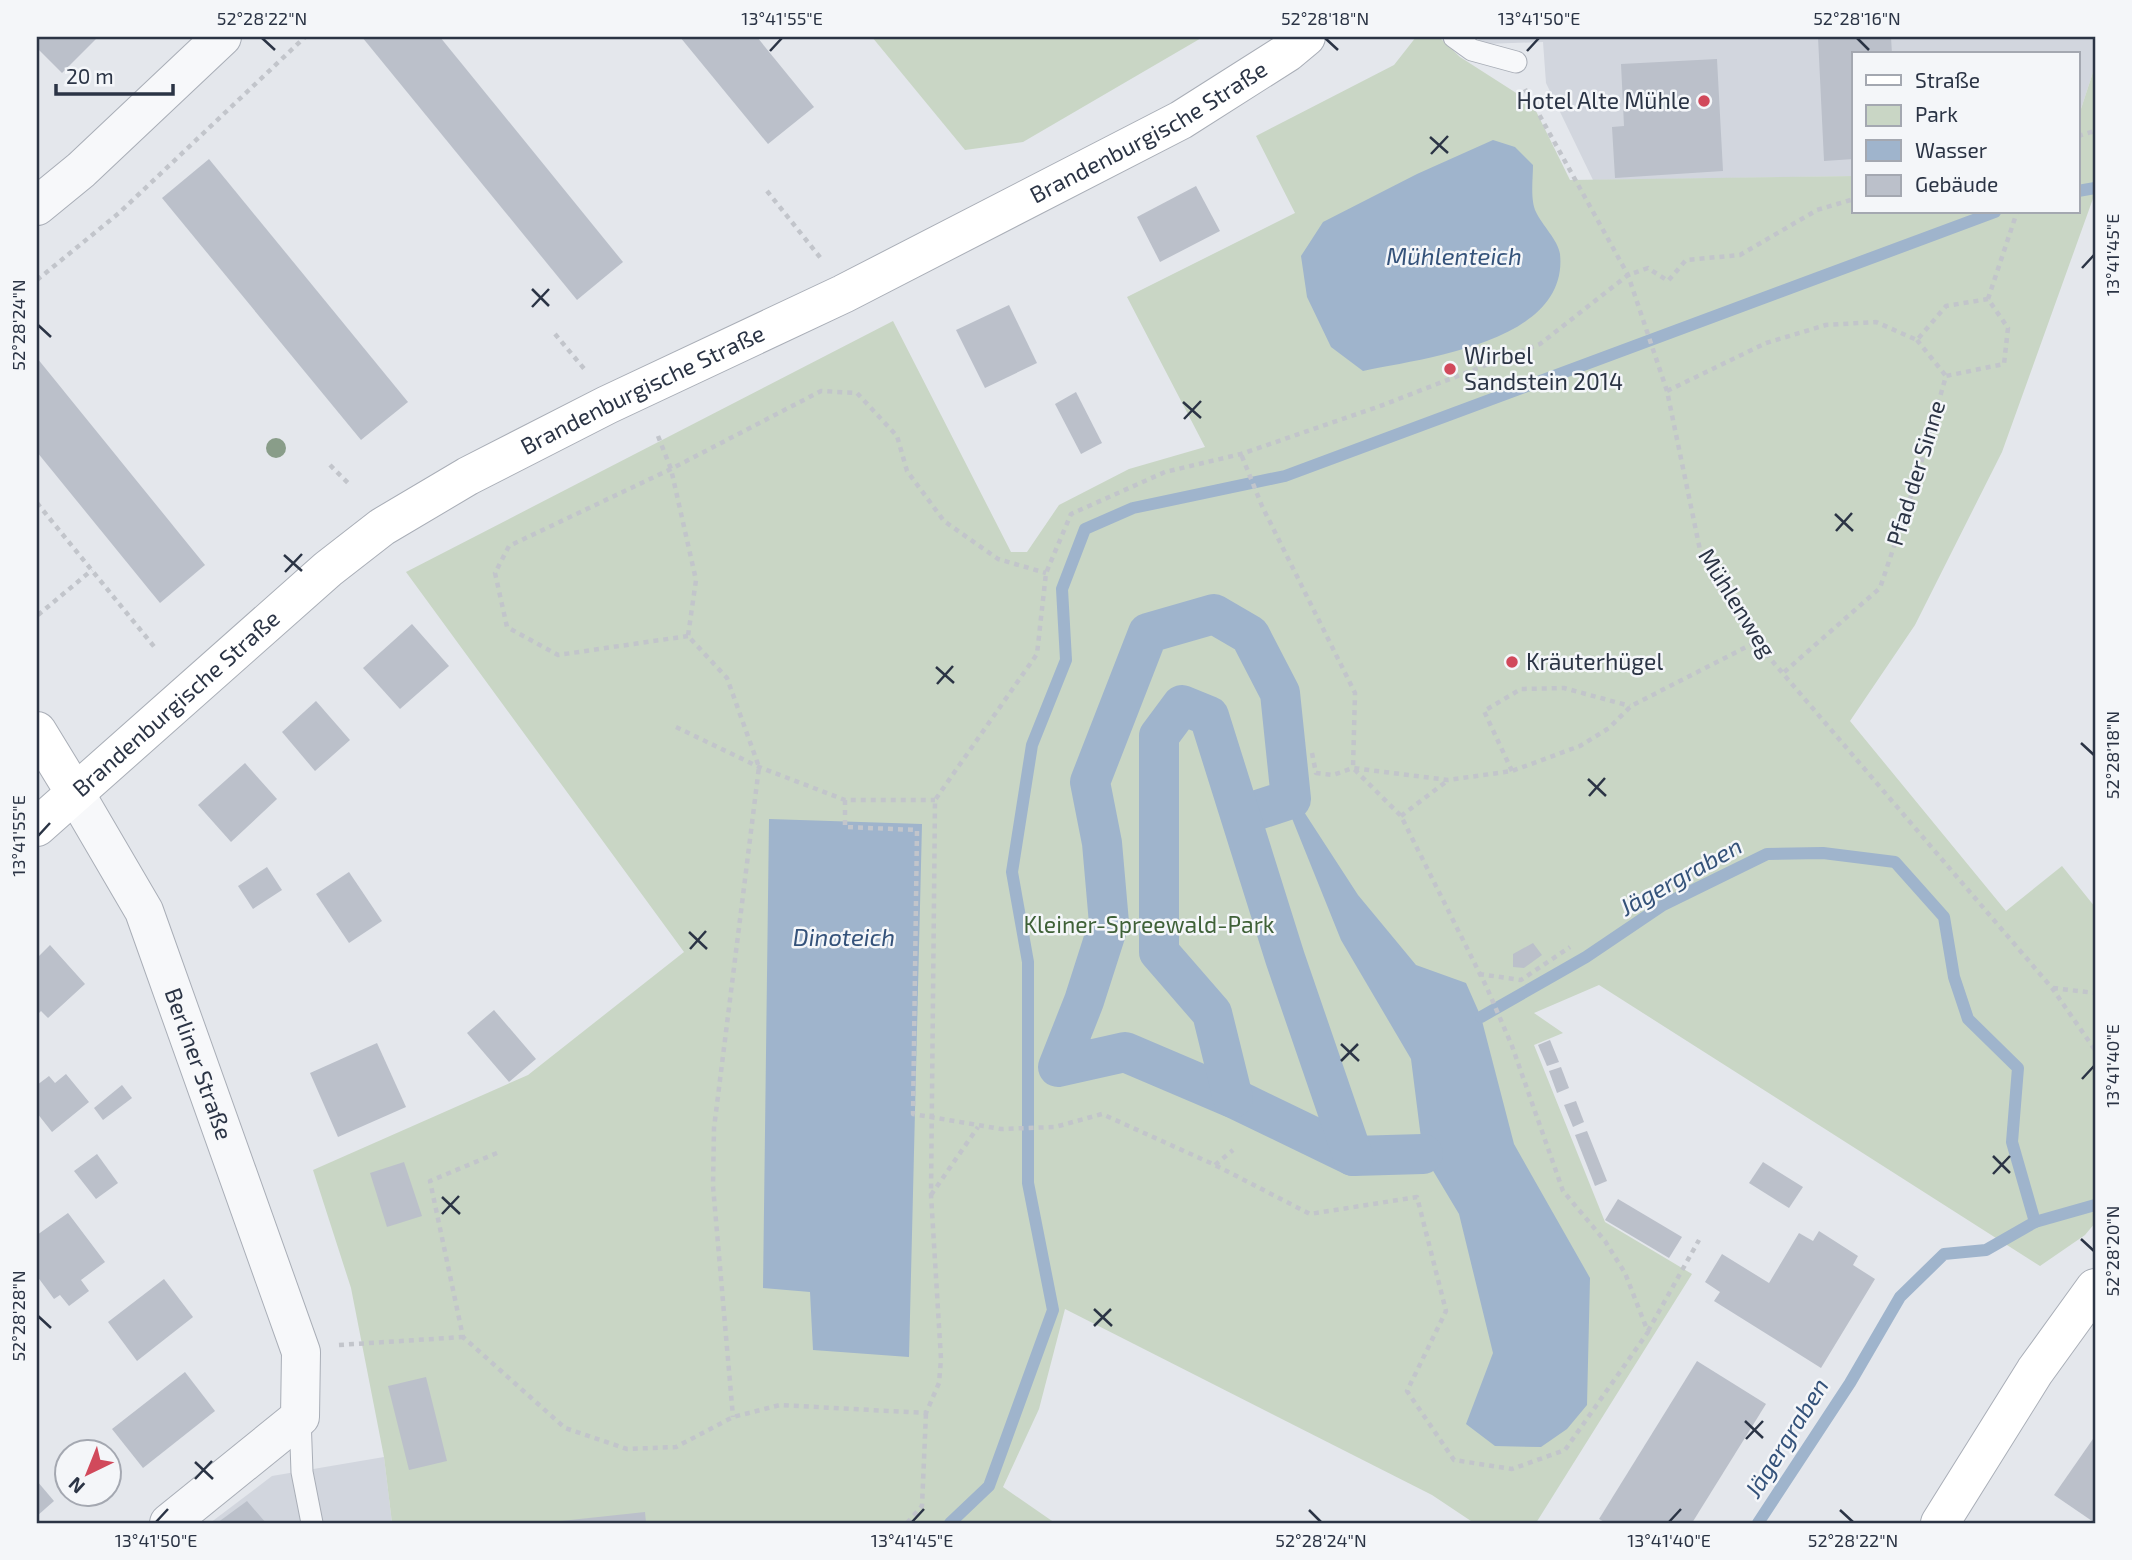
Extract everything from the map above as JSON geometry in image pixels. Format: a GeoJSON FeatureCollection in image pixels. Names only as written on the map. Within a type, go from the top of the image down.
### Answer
{"type":"FeatureCollection","features":[{"type":"Feature","properties":{"kind":"street"},"geometry":{"type":"LineString","coordinates":[[37,206],[81,170],[222,37]]}},
{"type":"Feature","properties":{"kind":"street","name":"Brandenburgische Straße"},"geometry":{"type":"LineString","coordinates":[[37,827],[328,569],[382,527],[468,476],[607,405],[843,294],[1181,120],[1289,52],[1306,37]]}},
{"type":"Feature","properties":{"kind":"street","name":"Berliner Straße"},"geometry":{"type":"LineString","coordinates":[[37,731],[144,911],[301,1352],[300,1418]]}},
{"type":"Feature","properties":{"kind":"street"},"geometry":{"type":"LineString","coordinates":[[1940,1523],[2035,1371],[2095,1287]]}},
{"type":"Feature","properties":{"kind":"street"},"geometry":{"type":"LineString","coordinates":[[169,1523],[300,1418]]}},
{"type":"Feature","properties":{"kind":"lane"},"geometry":{"type":"LineString","coordinates":[[1454,37],[1472,50],[1516,62]]}},
{"type":"Feature","properties":{"kind":"lane"},"geometry":{"type":"LineString","coordinates":[[300,1418],[302,1472],[312,1523]]}},
{"type":"Feature","properties":{"kind":"path"},"geometry":{"type":"LineString","coordinates":[[37,280],[119,213],[305,37]]}},
{"type":"Feature","properties":{"kind":"path","name":"Mühlenweg"},"geometry":{"type":"LineString","coordinates":[[1516,62],[1525,91],[1628,275],[1667,391],[1700,550],[1756,642],[2052,988],[2095,1050]]}},
{"type":"Feature","properties":{"kind":"path"},"geometry":{"type":"LineString","coordinates":[[767,191],[827,266]]}},
{"type":"Feature","properties":{"kind":"path"},"geometry":{"type":"LineString","coordinates":[[907,1523],[922,1506],[926,1413],[939,1383],[941,1359],[931,1195],[935,800],[1037,654],[1046,573],[1071,514],[1166,472],[1241,454],[1382,405],[1540,344],[1628,275],[1648,268],[1668,281],[1686,260],[1740,256],[1817,210],[1852,200]]}},
{"type":"Feature","properties":{"kind":"path"},"geometry":{"type":"LineString","coordinates":[[1917,340],[1946,306],[1988,299],[2016,214]]}},
{"type":"Feature","properties":{"kind":"path","name":"Pfad der Sinne"},"geometry":{"type":"LineString","coordinates":[[1782,674],[1880,588],[1915,484],[1946,376],[2004,364],[2008,328],[1988,299]]}},
{"type":"Feature","properties":{"kind":"path"},"geometry":{"type":"LineString","coordinates":[[1667,391],[1766,343],[1826,325],[1877,322],[1917,340],[1946,376]]}},
{"type":"Feature","properties":{"kind":"path"},"geometry":{"type":"LineString","coordinates":[[555,334],[589,374]]}},
{"type":"Feature","properties":{"kind":"path"},"geometry":{"type":"LineString","coordinates":[[688,636],[558,655],[507,627],[495,573],[509,546],[671,469],[821,391],[857,393],[897,436],[907,471],[944,521],[998,559],[1046,573]]}},
{"type":"Feature","properties":{"kind":"path"},"geometry":{"type":"LineString","coordinates":[[658,436],[671,469],[696,580],[688,636]]}},
{"type":"Feature","properties":{"kind":"path"},"geometry":{"type":"LineString","coordinates":[[1241,454],[1262,506],[1355,693],[1353,768],[1401,816],[1487,988],[1512,1046],[1563,1191],[1605,1241],[1625,1273],[1648,1332]]}},
{"type":"Feature","properties":{"kind":"path"},"geometry":{"type":"LineString","coordinates":[[330,465],[351,486]]}},
{"type":"Feature","properties":{"kind":"path"},"geometry":{"type":"LineString","coordinates":[[37,503],[156,649]]}},
{"type":"Feature","properties":{"kind":"path"},"geometry":{"type":"LineString","coordinates":[[38,615],[92,570]]}},
{"type":"Feature","properties":{"kind":"path"},"geometry":{"type":"LineString","coordinates":[[688,636],[727,678],[759,767],[714,1128],[713,1186],[733,1417]]}},
{"type":"Feature","properties":{"kind":"path"},"geometry":{"type":"LineString","coordinates":[[1312,753],[1316,773],[1333,775],[1353,768],[1448,780],[1512,771],[1580,746],[1609,728],[1631,706],[1756,642]]}},
{"type":"Feature","properties":{"kind":"path"},"geometry":{"type":"LineString","coordinates":[[1512,771],[1484,711],[1521,689],[1564,688],[1631,706]]}},
{"type":"Feature","properties":{"kind":"path"},"geometry":{"type":"LineString","coordinates":[[676,727],[759,767],[845,800],[935,800]]}},
{"type":"Feature","properties":{"kind":"path"},"geometry":{"type":"LineString","coordinates":[[1401,816],[1448,780]]}},
{"type":"Feature","properties":{"kind":"path"},"geometry":{"type":"LineString","coordinates":[[845,800],[845,827],[917,830],[913,1114],[932,1115],[978,1127],[1001,1129],[1055,1128],[1102,1114],[1215,1165],[1310,1214],[1417,1197],[1446,1311],[1407,1391],[1454,1460],[1512,1469],[1565,1450],[1648,1332],[1699,1240]]}},
{"type":"Feature","properties":{"kind":"path"},"geometry":{"type":"LineString","coordinates":[[1478,974],[1521,980],[1570,947]]}},
{"type":"Feature","properties":{"kind":"path"},"geometry":{"type":"LineString","coordinates":[[2052,988],[2095,993]]}},
{"type":"Feature","properties":{"kind":"path"},"geometry":{"type":"LineString","coordinates":[[931,1195],[978,1127]]}},
{"type":"Feature","properties":{"kind":"path"},"geometry":{"type":"LineString","coordinates":[[1215,1165],[1233,1150]]}},
{"type":"Feature","properties":{"kind":"path"},"geometry":{"type":"LineString","coordinates":[[497,1153],[430,1181],[463,1337],[565,1428],[627,1449],[676,1447],[733,1417],[780,1405],[926,1413]]}},
{"type":"Feature","properties":{"kind":"path"},"geometry":{"type":"LineString","coordinates":[[301,1352],[360,1342],[463,1337]]}},
{"type":"Feature","properties":{"kind":"shaded area","name":"Hotel Alte Mühle"},"geometry":{"type":"Polygon","coordinates":[[[1475,37],[2094,37],[2095,66],[2080,112],[2080,52],[1852,52],[1852,176],[1593,180],[1546,83],[1543,42],[1484,44],[1475,37]]]}},
{"type":"Feature","properties":{"kind":"shaded area"},"geometry":{"type":"Polygon","coordinates":[[[384,1457],[392,1523],[210,1523],[272,1476],[384,1457]]]}},
{"type":"Feature","properties":{"kind":"green space"},"geometry":{"type":"Polygon","coordinates":[[[872,37],[1203,37],[1023,142],[965,150],[872,37]]]}},
{"type":"Feature","properties":{"kind":"green space","name":"Kleiner-Spreewald-Park"},"geometry":{"type":"Polygon","coordinates":[[[1416,37],[1439,37],[1460,57],[1532,103],[1570,180],[1852,176],[1852,214],[2080,214],[2080,112],[2095,66],[2095,193],[2002,452],[1915,625],[1850,721],[2006,911],[2062,866],[2095,907],[2095,1223],[2085,1235],[2040,1266],[1599,985],[1534,1013],[1563,1033],[1534,1045],[1605,1222],[1692,1274],[1536,1523],[1474,1523],[1432,1495],[1065,1309],[1039,1409],[1003,1487],[1055,1523],[392,1523],[384,1457],[351,1288],[313,1170],[528,1075],[684,952],[406,572],[893,321],[1011,552],[1027,552],[1059,505],[1129,469],[1205,447],[1127,297],[1295,213],[1256,136],[1394,65],[1416,37]]]}},
{"type":"Feature","properties":{"kind":"water","name":"Mühlenteich"},"geometry":{"type":"Polygon","coordinates":[[[1493,140],[1515,147],[1533,165],[1534,207],[1560,254],[1557,284],[1542,308],[1518,326],[1488,341],[1421,360],[1363,371],[1331,347],[1307,297],[1301,256],[1323,222],[1417,174],[1493,140]]]}},
{"type":"Feature","properties":{"kind":"water"},"geometry":{"type":"Polygon","coordinates":[[[1295,798],[1358,895],[1416,965],[1466,983],[1481,1017],[1514,1144],[1590,1278],[1587,1405],[1567,1429],[1541,1447],[1495,1446],[1466,1424],[1493,1353],[1459,1214],[1423,1154],[1411,1059],[1341,940],[1285,801],[1295,798]]]}},
{"type":"Feature","properties":{"kind":"water","name":"Dinoteich"},"geometry":{"type":"Polygon","coordinates":[[[769,819],[922,824],[909,1357],[813,1350],[810,1292],[763,1288],[769,819]]]}},
{"type":"Feature","properties":{"kind":"building"},"geometry":{"type":"Polygon","coordinates":[[[37,37],[98,37],[62,73],[37,48],[37,37]]]}},
{"type":"Feature","properties":{"kind":"building"},"geometry":{"type":"Polygon","coordinates":[[[362,37],[440,37],[623,262],[577,300],[362,37]]]}},
{"type":"Feature","properties":{"kind":"building"},"geometry":{"type":"Polygon","coordinates":[[[680,37],[757,37],[814,107],[768,144],[680,37]]]}},
{"type":"Feature","properties":{"kind":"building"},"geometry":{"type":"Polygon","coordinates":[[[1818,37],[1891,37],[1892,52],[1852,52],[1852,159],[1824,161],[1818,37]]]}},
{"type":"Feature","properties":{"kind":"building"},"geometry":{"type":"Polygon","coordinates":[[[1717,59],[1723,171],[1615,178],[1612,127],[1624,126],[1621,64],[1717,59]]]}},
{"type":"Feature","properties":{"kind":"building"},"geometry":{"type":"Polygon","coordinates":[[[209,159],[408,402],[361,440],[162,198],[209,159]]]}},
{"type":"Feature","properties":{"kind":"building"},"geometry":{"type":"Polygon","coordinates":[[[1196,186],[1220,231],[1160,262],[1137,217],[1196,186]]]}},
{"type":"Feature","properties":{"kind":"building"},"geometry":{"type":"Polygon","coordinates":[[[1009,305],[1037,363],[985,388],[956,330],[1009,305]]]}},
{"type":"Feature","properties":{"kind":"building"},"geometry":{"type":"Polygon","coordinates":[[[37,358],[205,565],[160,603],[37,452],[37,358]]]}},
{"type":"Feature","properties":{"kind":"building"},"geometry":{"type":"Polygon","coordinates":[[[1076,392],[1102,443],[1081,454],[1055,404],[1076,392]]]}},
{"type":"Feature","properties":{"kind":"building"},"geometry":{"type":"Polygon","coordinates":[[[412,624],[449,666],[400,709],[363,668],[412,624]]]}},
{"type":"Feature","properties":{"kind":"building"},"geometry":{"type":"Polygon","coordinates":[[[316,701],[350,740],[315,771],[282,732],[316,701]]]}},
{"type":"Feature","properties":{"kind":"building"},"geometry":{"type":"Polygon","coordinates":[[[245,763],[277,799],[231,842],[198,805],[245,763]]]}},
{"type":"Feature","properties":{"kind":"building"},"geometry":{"type":"Polygon","coordinates":[[[267,867],[282,890],[253,909],[238,886],[267,867]]]}},
{"type":"Feature","properties":{"kind":"building"},"geometry":{"type":"Polygon","coordinates":[[[349,872],[382,921],[349,943],[316,894],[349,872]]]}},
{"type":"Feature","properties":{"kind":"building"},"geometry":{"type":"Polygon","coordinates":[[[1533,943],[1542,955],[1524,968],[1513,967],[1513,954],[1533,943]]]}},
{"type":"Feature","properties":{"kind":"building"},"geometry":{"type":"Polygon","coordinates":[[[50,945],[85,984],[48,1018],[41,1011],[37,1015],[37,958],[50,945]]]}},
{"type":"Feature","properties":{"kind":"building"},"geometry":{"type":"Polygon","coordinates":[[[494,1010],[536,1059],[509,1082],[467,1033],[494,1010]]]}},
{"type":"Feature","properties":{"kind":"building"},"geometry":{"type":"Polygon","coordinates":[[[1550,1040],[1559,1062],[1547,1066],[1538,1045],[1550,1040]]]}},
{"type":"Feature","properties":{"kind":"building"},"geometry":{"type":"Polygon","coordinates":[[[377,1043],[406,1107],[338,1137],[310,1073],[377,1043]]]}},
{"type":"Feature","properties":{"kind":"building"},"geometry":{"type":"Polygon","coordinates":[[[1561,1067],[1569,1088],[1557,1093],[1549,1071],[1561,1067]]]}},
{"type":"Feature","properties":{"kind":"building"},"geometry":{"type":"Polygon","coordinates":[[[66,1074],[89,1102],[52,1132],[37,1113],[37,1085],[49,1076],[55,1083],[66,1074]]]}},
{"type":"Feature","properties":{"kind":"building"},"geometry":{"type":"Polygon","coordinates":[[[122,1085],[132,1098],[103,1120],[94,1108],[122,1085]]]}},
{"type":"Feature","properties":{"kind":"building"},"geometry":{"type":"Polygon","coordinates":[[[1576,1101],[1584,1122],[1573,1127],[1564,1105],[1576,1101]]]}},
{"type":"Feature","properties":{"kind":"building"},"geometry":{"type":"Polygon","coordinates":[[[1587,1131],[1607,1181],[1595,1186],[1575,1135],[1587,1131]]]}},
{"type":"Feature","properties":{"kind":"building"},"geometry":{"type":"Polygon","coordinates":[[[97,1154],[118,1183],[96,1199],[74,1171],[97,1154]]]}},
{"type":"Feature","properties":{"kind":"building"},"geometry":{"type":"Polygon","coordinates":[[[404,1162],[422,1216],[387,1227],[370,1173],[404,1162]]]}},
{"type":"Feature","properties":{"kind":"building"},"geometry":{"type":"Polygon","coordinates":[[[1763,1162],[1803,1187],[1789,1208],[1749,1183],[1763,1162]]]}},
{"type":"Feature","properties":{"kind":"building"},"geometry":{"type":"Polygon","coordinates":[[[1618,1199],[1682,1237],[1669,1258],[1605,1220],[1618,1199]]]}},
{"type":"Feature","properties":{"kind":"building"},"geometry":{"type":"Polygon","coordinates":[[[68,1213],[105,1262],[81,1280],[89,1291],[69,1306],[60,1295],[54,1299],[37,1276],[37,1235],[68,1213]]]}},
{"type":"Feature","properties":{"kind":"building"},"geometry":{"type":"Polygon","coordinates":[[[1819,1231],[1858,1256],[1853,1265],[1875,1279],[1821,1368],[1714,1301],[1720,1292],[1705,1282],[1722,1254],[1769,1283],[1799,1233],[1813,1241],[1819,1231]]]}},
{"type":"Feature","properties":{"kind":"building"},"geometry":{"type":"Polygon","coordinates":[[[164,1279],[193,1317],[137,1361],[108,1322],[164,1279]]]}},
{"type":"Feature","properties":{"kind":"building"},"geometry":{"type":"Polygon","coordinates":[[[1697,1361],[1766,1404],[1692,1523],[1606,1523],[1599,1519],[1697,1361]]]}},
{"type":"Feature","properties":{"kind":"building"},"geometry":{"type":"Polygon","coordinates":[[[185,1372],[215,1411],[143,1468],[122,1438],[112,1429],[185,1372]]]}},
{"type":"Feature","properties":{"kind":"building"},"geometry":{"type":"Polygon","coordinates":[[[426,1377],[447,1461],[409,1470],[388,1386],[426,1377]]]}},
{"type":"Feature","properties":{"kind":"building"},"geometry":{"type":"Polygon","coordinates":[[[2095,1436],[2095,1523],[2054,1495],[2095,1436]]]}},
{"type":"Feature","properties":{"kind":"building"},"geometry":{"type":"Polygon","coordinates":[[[37,1481],[52,1499],[52,1503],[37,1516],[37,1481]]]}},
{"type":"Feature","properties":{"kind":"building"},"geometry":{"type":"Polygon","coordinates":[[[247,1501],[266,1523],[217,1523],[247,1501]]]}},
{"type":"Feature","properties":{"kind":"building"},"geometry":{"type":"Polygon","coordinates":[[[645,1512],[646,1523],[561,1523],[561,1521],[645,1512]]]}},
{"type":"Feature","properties":{"kind":"waterway"},"geometry":{"type":"LineString","coordinates":[[2080,191],[2095,188]]}},
{"type":"Feature","properties":{"kind":"waterway"},"geometry":{"type":"LineString","coordinates":[[950,1523],[989,1486],[1053,1310],[1028,1183],[1028,962],[1012,872],[1032,745],[1066,660],[1062,589],[1085,529],[1133,508],[1285,476],[1990,214]]}},
{"type":"Feature","properties":{"kind":"waterway"},"geometry":{"type":"LineString","coordinates":[[1242,815],[1291,799],[1280,693],[1250,635],[1214,614],[1148,633],[1090,782],[1102,843],[1109,923],[1084,1001],[1058,1067],[1125,1052],[1233,1098],[1353,1156],[1423,1154]]}},
{"type":"Feature","properties":{"kind":"waterway"},"geometry":{"type":"LineString","coordinates":[[1233,1098],[1212,1013],[1159,952],[1159,736],[1182,705],[1209,716],[1285,958],[1353,1156]]}},
{"type":"Feature","properties":{"kind":"waterway","name":"Jägergraben"},"geometry":{"type":"LineString","coordinates":[[1481,1017],[1586,957],[1663,905],[1767,854],[1823,853],[1895,862],[1944,917],[1954,977],[1968,1019],[2018,1068],[2012,1142],[2035,1222],[2095,1205]]}},
{"type":"Feature","properties":{"kind":"waterway","name":"Jägergraben"},"geometry":{"type":"LineString","coordinates":[[1758,1523],[1850,1383],[1900,1297],[1944,1254],[1986,1250],[2035,1222]]}},
{"type":"Feature","properties":{"kind":"place","name":"Hotel Alte Mühle"},"geometry":{"type":"Point","coordinates":[1704,101]}},
{"type":"Feature","properties":{"kind":"place","name":"Wirbel Sandstein 2014"},"geometry":{"type":"Point","coordinates":[1450,369]}},
{"type":"Feature","properties":{"kind":"place","name":"Kräuterhügel"},"geometry":{"type":"Point","coordinates":[1512,662]}}]}
